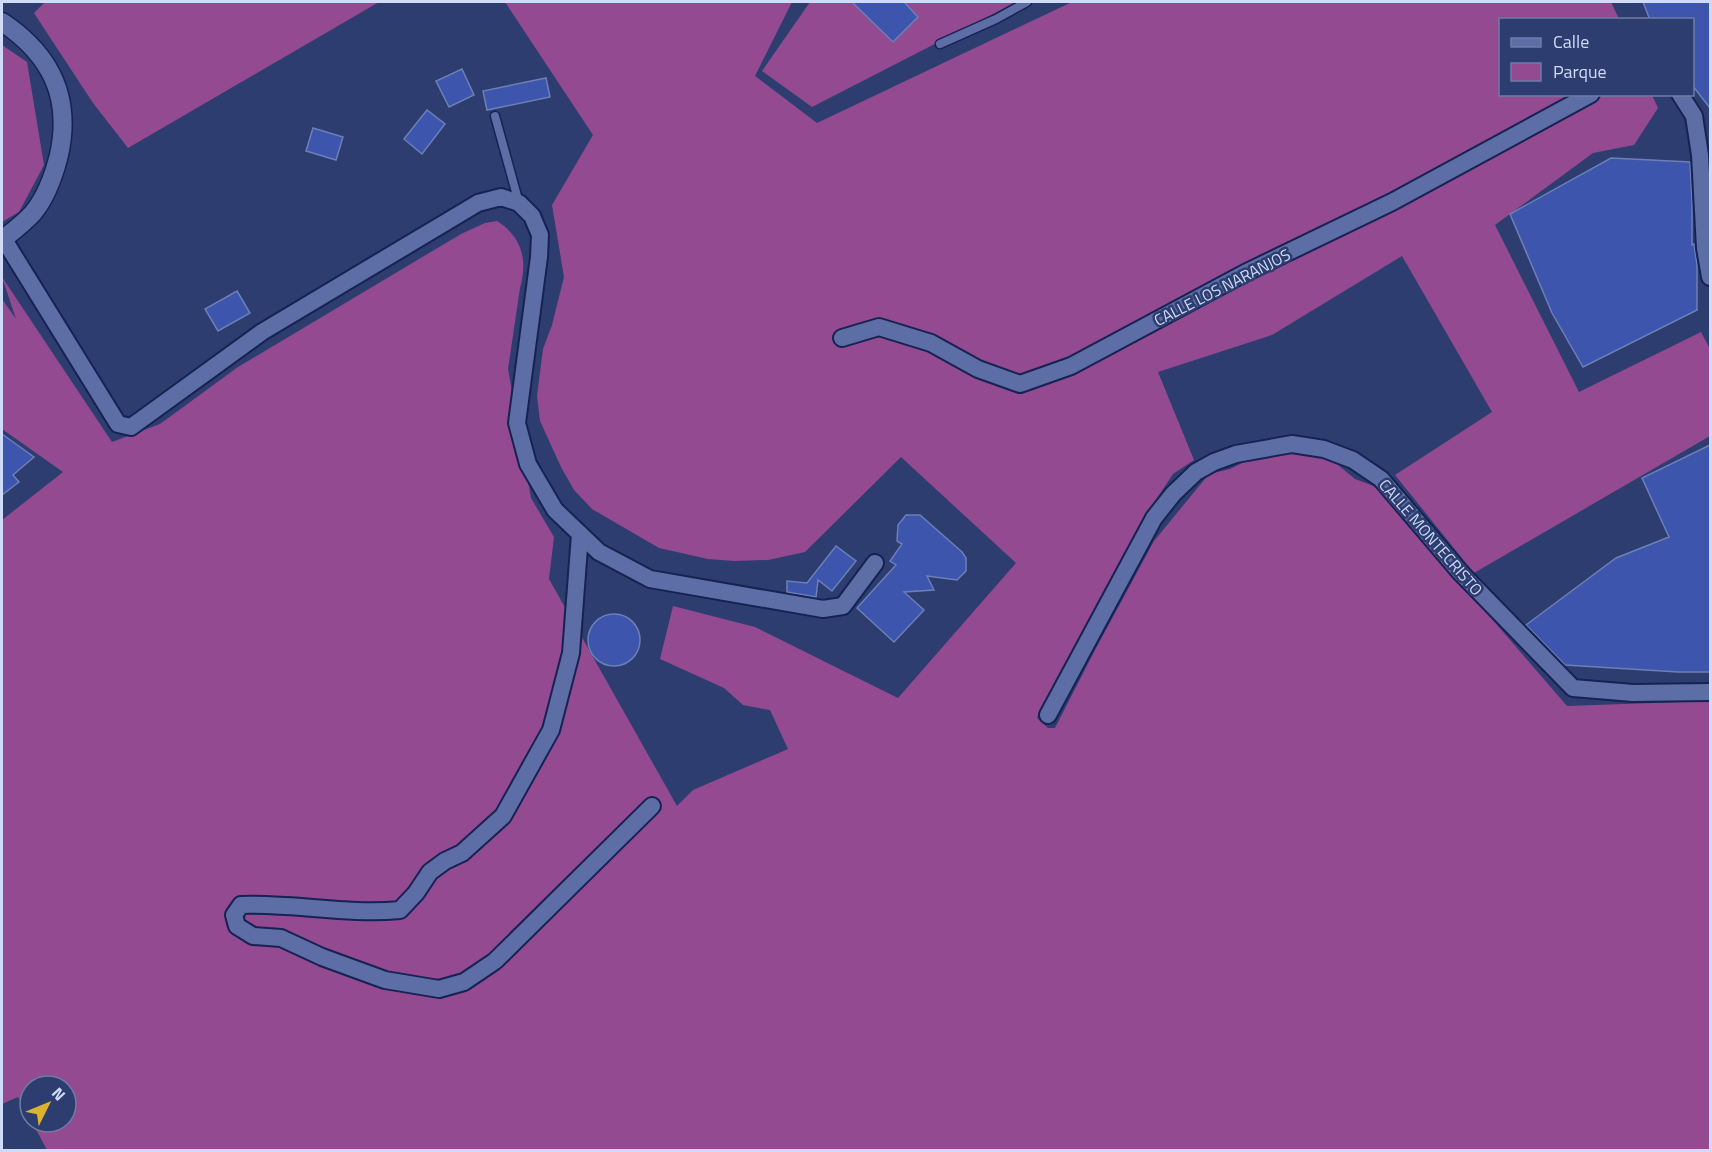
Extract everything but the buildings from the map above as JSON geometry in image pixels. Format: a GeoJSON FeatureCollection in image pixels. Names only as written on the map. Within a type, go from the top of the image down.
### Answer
{"type":"FeatureCollection","features":[{"type":"Feature","properties":{"kind":"street"},"geometry":{"type":"LineString","coordinates":[[2,22],[18,33],[46,64],[60,95],[63,118],[61,147],[48,188],[32,214],[2,239],[118,424],[131,427],[262,332],[478,203],[501,197],[519,203],[532,216],[540,235],[517,423],[528,464],[555,510],[599,552],[650,579],[824,609],[843,606],[875,562]]}},
{"type":"Feature","properties":{"kind":"street","name":"CALLE LOS NARANJOS"},"geometry":{"type":"LineString","coordinates":[[842,338],[879,327],[931,343],[978,369],[1020,384],[1071,366],[1245,273],[1392,202],[1587,96]]}},
{"type":"Feature","properties":{"kind":"street"},"geometry":{"type":"LineString","coordinates":[[1681,96],[1694,116],[1700,155],[1705,248],[1710,277]]}},
{"type":"Feature","properties":{"kind":"street","name":"CALLE MONTECRISTO"},"geometry":{"type":"LineString","coordinates":[[1048,715],[1154,518],[1173,494],[1196,472],[1214,462],[1236,454],[1292,444],[1324,449],[1343,456],[1381,479],[1460,572],[1573,688],[1633,693],[1710,692]]}},
{"type":"Feature","properties":{"kind":"street"},"geometry":{"type":"LineString","coordinates":[[580,534],[572,653],[551,730],[503,816],[462,853],[445,861],[430,872],[416,893],[400,910],[375,912],[271,904],[241,905],[234,915],[237,926],[253,936],[281,938],[322,957],[385,980],[439,989],[455,985],[464,982],[495,961],[652,806]]}},
{"type":"Feature","properties":{"kind":"lane"},"geometry":{"type":"LineString","coordinates":[[940,44],[996,19],[1027,2]]}},
{"type":"Feature","properties":{"kind":"lane"},"geometry":{"type":"LineString","coordinates":[[495,116],[519,203]]}},
{"type":"Feature","properties":{"kind":"green space"},"geometry":{"type":"Polygon","coordinates":[[[45,2],[379,2],[128,148],[93,103],[34,13],[45,2]]]}},
{"type":"Feature","properties":{"kind":"green space"},"geometry":{"type":"Polygon","coordinates":[[[505,2],[792,2],[755,76],[817,123],[1072,2],[1611,2],[1619,18],[1499,18],[1499,96],[1652,96],[1658,108],[1634,145],[1593,153],[1495,225],[1579,392],[1701,332],[1710,349],[1710,436],[1474,573],[1395,475],[1492,412],[1402,256],[1272,335],[1158,372],[1194,460],[1173,474],[1145,516],[1037,718],[1048,728],[1055,728],[1154,541],[1209,474],[1230,469],[1254,457],[1293,451],[1332,460],[1355,479],[1379,488],[1567,706],[1710,701],[1710,1150],[47,1150],[38,1134],[78,1134],[78,1074],[18,1074],[18,1097],[2,1104],[2,520],[63,472],[2,429],[2,299],[16,319],[2,277],[112,442],[160,424],[238,367],[461,234],[485,223],[497,221],[505,227],[517,242],[523,259],[508,369],[531,498],[554,537],[549,579],[677,806],[693,790],[788,749],[770,710],[743,705],[724,688],[660,659],[673,606],[755,627],[898,698],[1016,563],[901,457],[805,552],[768,560],[708,559],[659,548],[592,509],[574,490],[540,421],[537,396],[543,349],[552,325],[564,277],[552,205],[593,135],[505,2]]]}},
{"type":"Feature","properties":{"kind":"green space"},"geometry":{"type":"Polygon","coordinates":[[[810,2],[1015,2],[812,107],[762,71],[810,2]]]}},
{"type":"Feature","properties":{"kind":"green space"},"geometry":{"type":"Polygon","coordinates":[[[2,45],[27,62],[44,165],[19,212],[2,222],[2,45]]]}}]}
